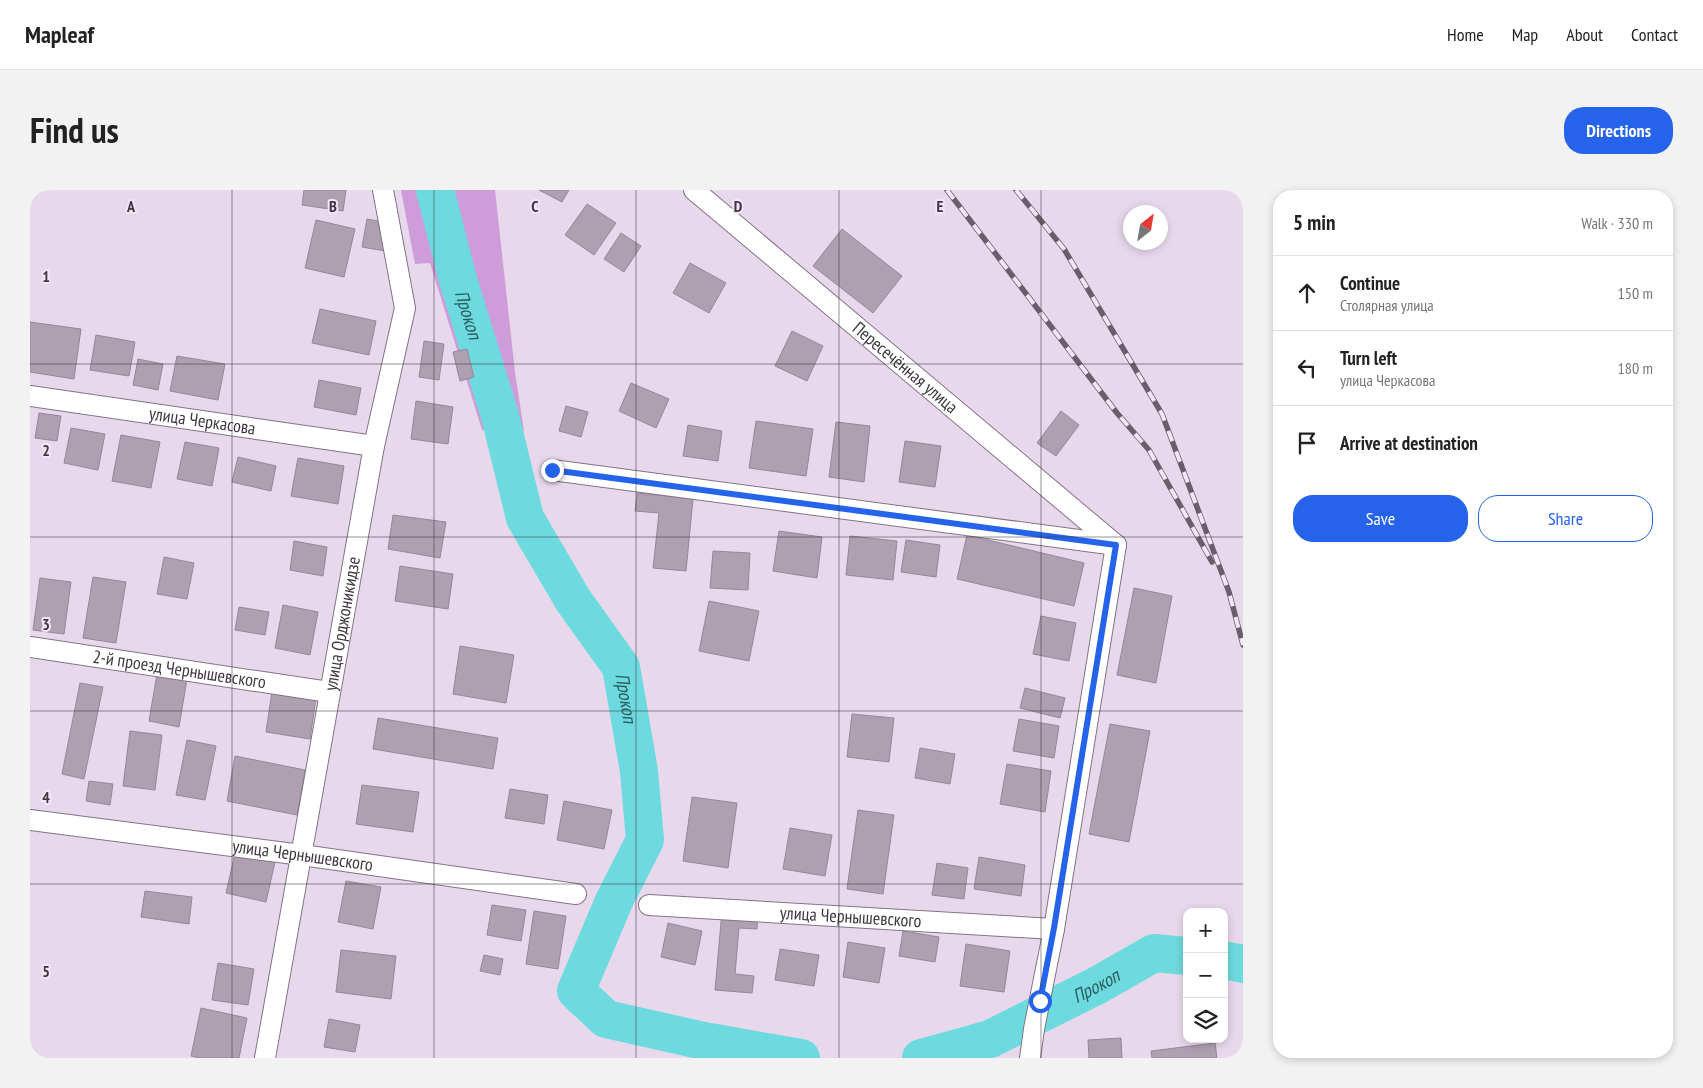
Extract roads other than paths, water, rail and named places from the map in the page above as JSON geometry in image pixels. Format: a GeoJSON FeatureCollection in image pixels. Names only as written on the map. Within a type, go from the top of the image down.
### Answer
{"type":"FeatureCollection","features":[{"type":"Feature","properties":{"kind":"street","name":"улица Орджоникидзе"},"geometry":{"type":"LineString","coordinates":[[265,1058],[374,446],[405,308],[383,190]]}},
{"type":"Feature","properties":{"kind":"street","name":"Пересечённая улица"},"geometry":{"type":"LineString","coordinates":[[694,190],[1116,545]]}},
{"type":"Feature","properties":{"kind":"street","name":"улица Черкасова"},"geometry":{"type":"LineString","coordinates":[[30,396],[374,446]]}},
{"type":"Feature","properties":{"kind":"street"},"geometry":{"type":"LineString","coordinates":[[552,470],[1116,545],[1054,928],[1030,1058]]}},
{"type":"Feature","properties":{"kind":"street","name":"2-й проезд Чернышевского"},"geometry":{"type":"LineString","coordinates":[[30,647],[329,692]]}},
{"type":"Feature","properties":{"kind":"street","name":"улица Чернышевского"},"geometry":{"type":"LineString","coordinates":[[30,820],[302,855],[576,894]]}},
{"type":"Feature","properties":{"kind":"street","name":"улица Чернышевского"},"geometry":{"type":"LineString","coordinates":[[649,905],[1054,928]]}},
{"type":"Feature","properties":{"kind":"waterway","name":"Прокоп"},"geometry":{"type":"LineString","coordinates":[[435,190],[458,280],[500,416],[525,518],[573,600],[621,667],[639,771],[645,840],[614,901],[576,991],[606,1019],[704,1041],[801,1058]]}},
{"type":"Feature","properties":{"kind":"waterway","name":"Прокоп"},"geometry":{"type":"LineString","coordinates":[[921,1058],[990,1039],[1098,985],[1154,953],[1183,956]]}},
{"type":"Feature","properties":{"kind":"waterway","name":"Прокоп"},"geometry":{"type":"LineString","coordinates":[[1228,961],[1243,964]]}},
{"type":"Feature","properties":{"kind":"railway"},"geometry":{"type":"LineString","coordinates":[[947,190],[1117,413],[1149,450],[1212,562]]}},
{"type":"Feature","properties":{"kind":"railway"},"geometry":{"type":"LineString","coordinates":[[1016,190],[1064,249],[1162,414],[1229,592],[1243,645]]}}]}
